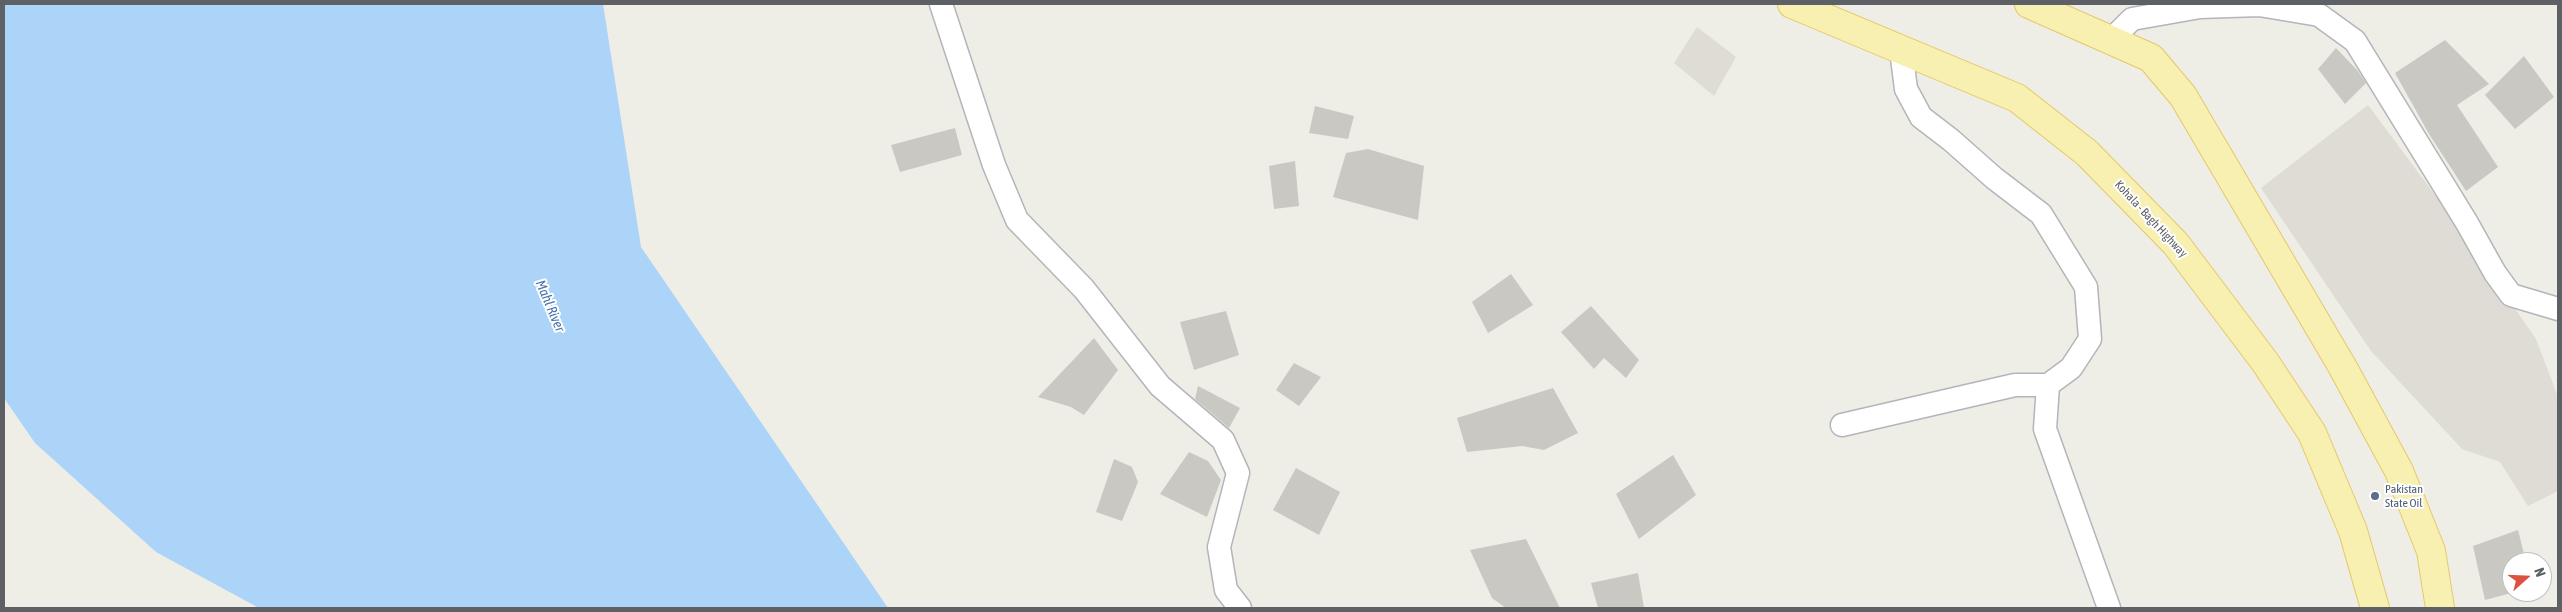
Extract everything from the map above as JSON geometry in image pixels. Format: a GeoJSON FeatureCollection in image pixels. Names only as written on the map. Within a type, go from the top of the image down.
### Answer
{"type":"FeatureCollection","features":[{"type":"Feature","properties":{"kind":"main road","name":"Kohala - Bagh Highway"},"geometry":{"type":"LineString","coordinates":[[1792,4],[2017,98],[2087,152],[2176,244],[2264,362],[2312,433],[2353,531],[2375,608]]}},
{"type":"Feature","properties":{"kind":"main road"},"geometry":{"type":"LineString","coordinates":[[2029,4],[2151,58],[2183,96],[2342,366],[2399,471],[2431,550],[2440,608]]}},
{"type":"Feature","properties":{"kind":"street"},"geometry":{"type":"LineString","coordinates":[[941,4],[994,165],[1016,220],[1084,288],[1160,386],[1223,440],[1238,473],[1219,547],[1226,590],[1240,608]]}},
{"type":"Feature","properties":{"kind":"street"},"geometry":{"type":"LineString","coordinates":[[2111,40],[2132,19],[2200,7],[2259,5],[2320,15],[2355,41],[2467,223],[2495,273],[2510,294],[2558,309]]}},
{"type":"Feature","properties":{"kind":"street"},"geometry":{"type":"LineString","coordinates":[[1842,424],[2015,385],[2048,385],[2071,368],[2090,339],[2086,287],[2041,214],[1994,178],[1951,140],[1921,117],[1906,89],[1901,50]]}},
{"type":"Feature","properties":{"kind":"street"},"geometry":{"type":"LineString","coordinates":[[2048,385],[2045,429],[2108,608]]}},
{"type":"Feature","properties":{"kind":"shaded area"},"geometry":{"type":"Polygon","coordinates":[[[1697,27],[1736,57],[1714,96],[1674,63],[1697,27]]]}},
{"type":"Feature","properties":{"kind":"shaded area"},"geometry":{"type":"Polygon","coordinates":[[[2368,105],[2458,226],[2536,339],[2558,397],[2558,491],[2528,506],[2500,462],[2462,449],[2371,351],[2261,188],[2368,105]]]}},
{"type":"Feature","properties":{"kind":"water","name":"Mahl River"},"geometry":{"type":"Polygon","coordinates":[[[4,4],[603,4],[641,247],[888,608],[259,608],[156,552],[35,443],[4,398],[4,4]]]}},
{"type":"Feature","properties":{"kind":"building"},"geometry":{"type":"Polygon","coordinates":[[[2445,40],[2489,84],[2457,105],[2498,167],[2466,191],[2429,134],[2395,73],[2445,40]]]}},
{"type":"Feature","properties":{"kind":"building"},"geometry":{"type":"Polygon","coordinates":[[[2336,48],[2358,71],[2366,83],[2345,104],[2318,69],[2336,48]]]}},
{"type":"Feature","properties":{"kind":"building"},"geometry":{"type":"Polygon","coordinates":[[[2524,56],[2554,97],[2515,129],[2485,95],[2524,56]]]}},
{"type":"Feature","properties":{"kind":"building"},"geometry":{"type":"Polygon","coordinates":[[[1315,106],[1354,116],[1348,139],[1309,133],[1315,106]]]}},
{"type":"Feature","properties":{"kind":"building"},"geometry":{"type":"Polygon","coordinates":[[[955,128],[962,155],[900,172],[891,145],[955,128]]]}},
{"type":"Feature","properties":{"kind":"building"},"geometry":{"type":"Polygon","coordinates":[[[1368,149],[1424,166],[1418,220],[1333,197],[1346,153],[1368,149]]]}},
{"type":"Feature","properties":{"kind":"building"},"geometry":{"type":"Polygon","coordinates":[[[1295,161],[1299,206],[1274,209],[1269,166],[1295,161]]]}},
{"type":"Feature","properties":{"kind":"building"},"geometry":{"type":"Polygon","coordinates":[[[1511,274],[1533,305],[1488,333],[1472,302],[1511,274]]]}},
{"type":"Feature","properties":{"kind":"building"},"geometry":{"type":"Polygon","coordinates":[[[1591,306],[1639,360],[1626,378],[1604,358],[1594,369],[1561,332],[1591,306]]]}},
{"type":"Feature","properties":{"kind":"building"},"geometry":{"type":"Polygon","coordinates":[[[1226,311],[1239,355],[1194,370],[1180,322],[1226,311]]]}},
{"type":"Feature","properties":{"kind":"building"},"geometry":{"type":"Polygon","coordinates":[[[1094,338],[1118,370],[1084,415],[1071,407],[1038,397],[1094,338]]]}},
{"type":"Feature","properties":{"kind":"building"},"geometry":{"type":"Polygon","coordinates":[[[1294,363],[1321,377],[1299,406],[1276,390],[1294,363]]]}},
{"type":"Feature","properties":{"kind":"building"},"geometry":{"type":"Polygon","coordinates":[[[1198,386],[1240,408],[1229,428],[1195,399],[1198,386]]]}},
{"type":"Feature","properties":{"kind":"building"},"geometry":{"type":"Polygon","coordinates":[[[1553,388],[1578,433],[1544,450],[1522,446],[1467,452],[1457,418],[1553,388]]]}},
{"type":"Feature","properties":{"kind":"building"},"geometry":{"type":"Polygon","coordinates":[[[1189,452],[1208,461],[1221,480],[1207,517],[1160,494],[1189,452]]]}},
{"type":"Feature","properties":{"kind":"building"},"geometry":{"type":"Polygon","coordinates":[[[1673,455],[1696,495],[1639,539],[1616,494],[1673,455]]]}},
{"type":"Feature","properties":{"kind":"building"},"geometry":{"type":"Polygon","coordinates":[[[1114,459],[1132,467],[1138,482],[1122,521],[1096,512],[1114,459]]]}},
{"type":"Feature","properties":{"kind":"building"},"geometry":{"type":"Polygon","coordinates":[[[1296,468],[1340,492],[1319,535],[1273,510],[1296,468]]]}},
{"type":"Feature","properties":{"kind":"building"},"geometry":{"type":"Polygon","coordinates":[[[2518,530],[2524,552],[2502,552],[2502,595],[2485,600],[2473,546],[2518,530]]]}},
{"type":"Feature","properties":{"kind":"building"},"geometry":{"type":"Polygon","coordinates":[[[1526,539],[1560,608],[1506,608],[1492,598],[1470,550],[1526,539]]]}},
{"type":"Feature","properties":{"kind":"building"},"geometry":{"type":"Polygon","coordinates":[[[1638,573],[1644,608],[1598,608],[1591,583],[1638,573]]]}},
{"type":"Feature","properties":{"kind":"place","name":"Pakistan State Oil"},"geometry":{"type":"Point","coordinates":[2375,496]}}]}
